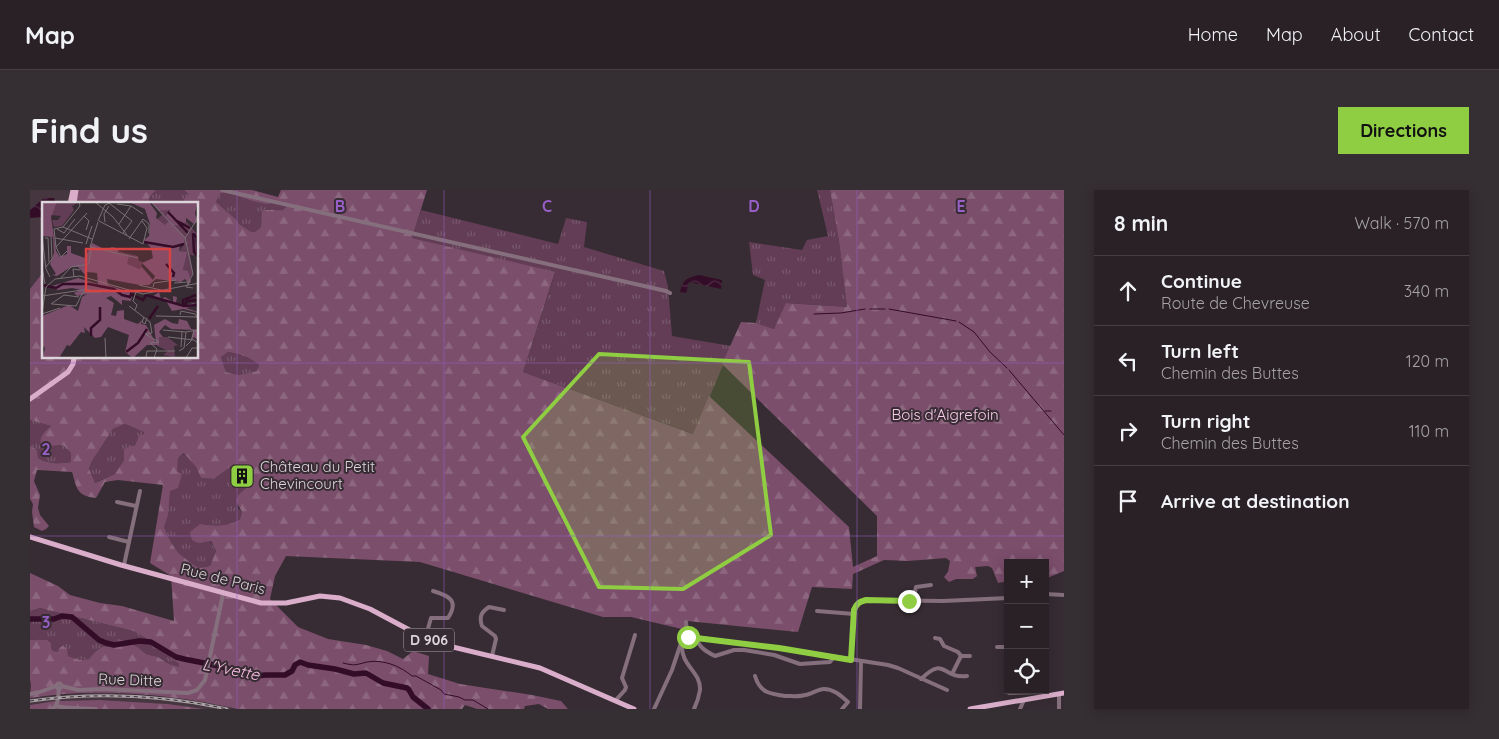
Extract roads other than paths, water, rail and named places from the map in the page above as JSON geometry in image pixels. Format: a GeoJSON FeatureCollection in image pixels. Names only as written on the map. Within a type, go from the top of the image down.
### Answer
{"type":"FeatureCollection","features":[{"type":"Feature","properties":{"kind":"main road"},"geometry":{"type":"LineString","coordinates":[[71,202],[75,190]]}},
{"type":"Feature","properties":{"kind":"main road"},"geometry":{"type":"LineString","coordinates":[[30,398],[68,372],[74,359]]}},
{"type":"Feature","properties":{"kind":"main road","name":"Rue de Paris"},"geometry":{"type":"LineString","coordinates":[[30,537],[124,566],[261,603],[275,604],[320,596],[340,598],[370,610],[425,639],[540,668],[634,709]]}},
{"type":"Feature","properties":{"kind":"main road"},"geometry":{"type":"LineString","coordinates":[[970,709],[1061,693]]}},
{"type":"Feature","properties":{"kind":"street"},"geometry":{"type":"LineString","coordinates":[[222,190],[670,293]]}},
{"type":"Feature","properties":{"kind":"street"},"geometry":{"type":"LineString","coordinates":[[124,566],[140,491]]}},
{"type":"Feature","properties":{"kind":"street"},"geometry":{"type":"LineString","coordinates":[[117,502],[136,506]]}},
{"type":"Feature","properties":{"kind":"street"},"geometry":{"type":"LineString","coordinates":[[109,538],[129,542]]}},
{"type":"Feature","properties":{"kind":"street"},"geometry":{"type":"LineString","coordinates":[[916,601],[916,587],[931,585]]}},
{"type":"Feature","properties":{"kind":"street"},"geometry":{"type":"LineString","coordinates":[[425,639],[431,618],[448,618],[453,610],[453,602],[449,598],[433,592]]}},
{"type":"Feature","properties":{"kind":"street","name":"Rue Ditte"},"geometry":{"type":"LineString","coordinates":[[30,694],[50,687],[78,690],[103,689],[172,693],[188,693],[197,690],[205,680],[223,594]]}},
{"type":"Feature","properties":{"kind":"street"},"geometry":{"type":"LineString","coordinates":[[1049,594],[1064,595]]}},
{"type":"Feature","properties":{"kind":"street"},"geometry":{"type":"LineString","coordinates":[[851,660],[854,614],[856,604],[860,601],[1004,598]]}},
{"type":"Feature","properties":{"kind":"street"},"geometry":{"type":"LineString","coordinates":[[492,656],[496,640],[495,636],[482,626],[481,615],[489,607],[504,610]]}},
{"type":"Feature","properties":{"kind":"street"},"geometry":{"type":"LineString","coordinates":[[818,611],[854,614]]}},
{"type":"Feature","properties":{"kind":"street"},"geometry":{"type":"LineString","coordinates":[[654,709],[685,637],[687,630],[686,622]]}},
{"type":"Feature","properties":{"kind":"street"},"geometry":{"type":"LineString","coordinates":[[615,701],[626,687],[622,678],[635,636]]}},
{"type":"Feature","properties":{"kind":"street"},"geometry":{"type":"LineString","coordinates":[[685,637],[779,648],[898,668],[947,690]]}},
{"type":"Feature","properties":{"kind":"street"},"geometry":{"type":"LineString","coordinates":[[685,637],[682,655],[696,676],[700,688],[694,709]]}},
{"type":"Feature","properties":{"kind":"street"},"geometry":{"type":"LineString","coordinates":[[697,638],[706,652],[715,656],[734,650],[750,650],[805,665],[816,662],[830,662],[834,657]]}},
{"type":"Feature","properties":{"kind":"street"},"geometry":{"type":"LineString","coordinates":[[935,638],[940,639],[944,646],[958,652],[961,656],[970,656]]}},
{"type":"Feature","properties":{"kind":"street"},"geometry":{"type":"LineString","coordinates":[[997,647],[1004,647]]}},
{"type":"Feature","properties":{"kind":"street"},"geometry":{"type":"LineString","coordinates":[[952,674],[961,656]]}},
{"type":"Feature","properties":{"kind":"street"},"geometry":{"type":"LineString","coordinates":[[860,709],[861,661]]}},
{"type":"Feature","properties":{"kind":"street"},"geometry":{"type":"LineString","coordinates":[[921,679],[940,667],[960,677],[967,676]]}},
{"type":"Feature","properties":{"kind":"street"},"geometry":{"type":"LineString","coordinates":[[756,676],[762,689],[771,695],[798,696],[822,689],[832,690],[848,702],[842,709]]}},
{"type":"Feature","properties":{"kind":"street"},"geometry":{"type":"LineString","coordinates":[[59,687],[54,708],[96,709]]}},
{"type":"Feature","properties":{"kind":"street"},"geometry":{"type":"LineString","coordinates":[[1059,709],[1061,693]]}},
{"type":"Feature","properties":{"kind":"street"},"geometry":{"type":"LineString","coordinates":[[1020,709],[1024,700]]}},
{"type":"Feature","properties":{"kind":"water"},"geometry":{"type":"Polygon","coordinates":[[[44,198],[54,198],[56,202],[42,202],[42,217],[30,218],[30,210],[44,198]]]}},
{"type":"Feature","properties":{"kind":"water"},"geometry":{"type":"Polygon","coordinates":[[[699,275],[722,280],[721,289],[689,282],[686,293],[680,292],[686,280],[699,275]]]}},
{"type":"Feature","properties":{"kind":"waterway"},"geometry":{"type":"LineString","coordinates":[[814,314],[841,313],[865,309]]}},
{"type":"Feature","properties":{"kind":"waterway"},"geometry":{"type":"LineString","coordinates":[[870,309],[885,309]]}},
{"type":"Feature","properties":{"kind":"waterway"},"geometry":{"type":"LineString","coordinates":[[889,309],[956,321]]}},
{"type":"Feature","properties":{"kind":"waterway"},"geometry":{"type":"LineString","coordinates":[[959,322],[974,332],[990,352],[1007,368]]}},
{"type":"Feature","properties":{"kind":"waterway"},"geometry":{"type":"LineString","coordinates":[[1009,370],[1064,435]]}},
{"type":"Feature","properties":{"kind":"waterway"},"geometry":{"type":"LineString","coordinates":[[1045,411],[1051,411]]}},
{"type":"Feature","properties":{"kind":"waterway","name":"L'Yvette"},"geometry":{"type":"LineString","coordinates":[[30,619],[72,617],[99,640],[106,643],[114,645],[139,641],[151,642],[176,657],[257,676],[285,675],[292,671],[295,665],[300,662],[354,674],[366,673],[383,683],[407,688],[413,697],[428,709]]}},
{"type":"Feature","properties":{"kind":"waterway","name":"L'Yvette"},"geometry":{"type":"LineString","coordinates":[[343,663],[355,665],[373,661],[391,664],[441,690],[444,694],[465,700],[473,700],[488,709]]}},
{"type":"Feature","properties":{"kind":"railway"},"geometry":{"type":"LineString","coordinates":[[30,701],[79,696],[129,696],[203,704],[227,709]]}},
{"type":"Feature","properties":{"kind":"place","name":"Château du Petit Chevincourt"},"geometry":{"type":"Point","coordinates":[242,476]}},
{"type":"Feature","properties":{"kind":"park label","name":"Bois d'Aigrefoin"},"geometry":{"type":"Point","coordinates":[945,415]}}]}
